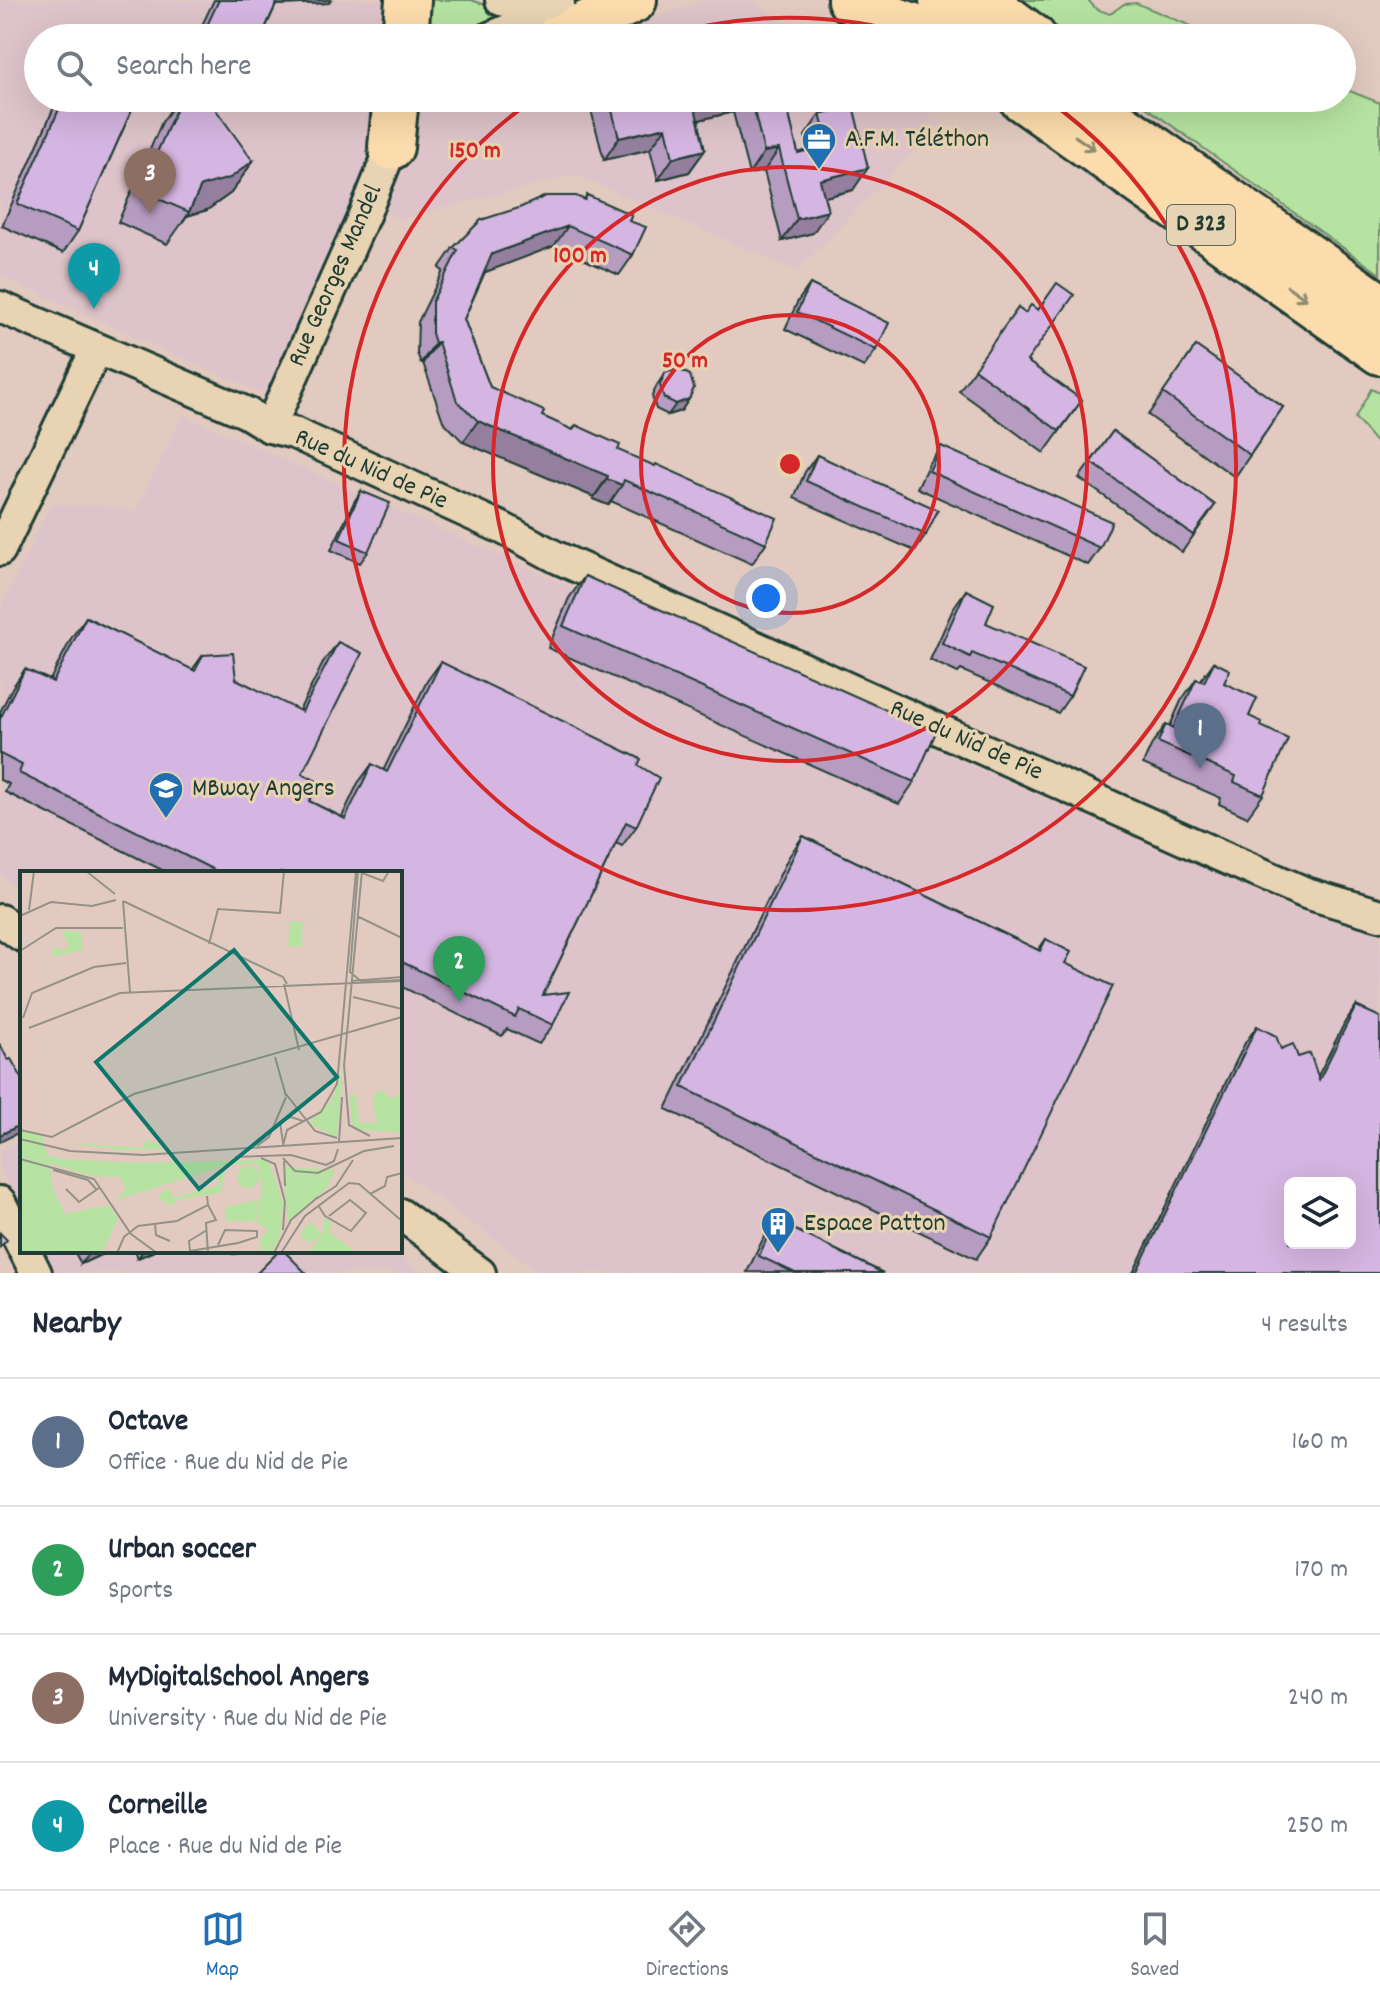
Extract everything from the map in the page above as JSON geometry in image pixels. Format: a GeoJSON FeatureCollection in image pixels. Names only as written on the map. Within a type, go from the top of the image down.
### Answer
{"type":"FeatureCollection","features":[{"type":"Feature","properties":{"kind":"highway"},"geometry":{"type":"LineString","coordinates":[[406,24],[408,0]]}},
{"type":"Feature","properties":{"kind":"highway"},"geometry":{"type":"LineString","coordinates":[[561,14],[634,0]]}},
{"type":"Feature","properties":{"kind":"highway"},"geometry":{"type":"LineString","coordinates":[[850,0],[865,9],[934,23]]}},
{"type":"Feature","properties":{"kind":"highway"},"geometry":{"type":"LineString","coordinates":[[883,0],[934,23]]}},
{"type":"Feature","properties":{"kind":"highway"},"geometry":{"type":"LineString","coordinates":[[983,0],[1015,24]]}},
{"type":"Feature","properties":{"kind":"highway","name":"D 323"},"geometry":{"type":"LineString","coordinates":[[1041,112],[1380,352]]}},
{"type":"Feature","properties":{"kind":"highway","name":"D 323"},"geometry":{"type":"LineString","coordinates":[[1102,112],[1380,306]]}},
{"type":"Feature","properties":{"kind":"highway"},"geometry":{"type":"LineString","coordinates":[[1133,112],[1283,224],[1324,266]]}},
{"type":"Feature","properties":{"kind":"street"},"geometry":{"type":"LineString","coordinates":[[501,0],[561,14]]}},
{"type":"Feature","properties":{"kind":"street"},"geometry":{"type":"LineString","coordinates":[[522,24],[561,14]]}},
{"type":"Feature","properties":{"kind":"street","name":"Rue Georges Mandel"},"geometry":{"type":"LineString","coordinates":[[270,427],[365,213],[405,113]]}},
{"type":"Feature","properties":{"kind":"street","name":"Rue du Nid de Pie"},"geometry":{"type":"LineString","coordinates":[[0,307],[247,413],[270,427],[286,447],[305,457],[556,557],[1246,868],[1306,893],[1380,915]]}},
{"type":"Feature","properties":{"kind":"street"},"geometry":{"type":"LineString","coordinates":[[0,550],[96,350]]}},
{"type":"Feature","properties":{"kind":"street"},"geometry":{"type":"LineString","coordinates":[[0,920],[20,935]]}},
{"type":"Feature","properties":{"kind":"street"},"geometry":{"type":"LineString","coordinates":[[0,1202],[20,1242]]}},
{"type":"Feature","properties":{"kind":"street"},"geometry":{"type":"LineString","coordinates":[[402,1215],[480,1273]]}},
{"type":"Feature","properties":{"kind":"street"},"geometry":{"type":"LineString","coordinates":[[26,1253],[36,1273]]}},
{"type":"Feature","properties":{"kind":"shaded area"},"geometry":{"type":"Polygon","coordinates":[[[0,0],[400,0],[397,24],[24,24],[24,112],[381,112],[380,118],[396,112],[922,112],[940,124],[797,271],[575,175],[398,219],[383,210],[301,394],[265,395],[0,276],[0,0]]]}},
{"type":"Feature","properties":{"kind":"shaded area"},"geometry":{"type":"Polygon","coordinates":[[[706,0],[750,0],[787,24],[639,24],[706,0]]]}},
{"type":"Feature","properties":{"kind":"shaded area"},"geometry":{"type":"Polygon","coordinates":[[[183,415],[1291,908],[1319,918],[1380,931],[1380,1273],[540,1273],[402,1171],[402,871],[20,871],[20,890],[0,875],[0,610],[50,505],[105,506],[135,512],[183,415]]]}},
{"type":"Feature","properties":{"kind":"shaded area"},"geometry":{"type":"Polygon","coordinates":[[[20,1141],[20,1206],[0,1168],[0,1151],[20,1141]]]}},
{"type":"Feature","properties":{"kind":"shaded area"},"geometry":{"type":"Polygon","coordinates":[[[44,1253],[396,1253],[423,1273],[53,1273],[44,1253]]]}},
{"type":"Feature","properties":{"kind":"green space"},"geometry":{"type":"Polygon","coordinates":[[[415,0],[471,0],[517,16],[500,24],[413,24],[415,0]]]}},
{"type":"Feature","properties":{"kind":"green space"},"geometry":{"type":"Polygon","coordinates":[[[998,0],[1088,0],[1096,9],[1110,14],[1124,4],[1136,3],[1186,24],[1030,24],[998,0]]]}},
{"type":"Feature","properties":{"kind":"green space"},"geometry":{"type":"Polygon","coordinates":[[[1356,94],[1380,103],[1380,274],[1153,112],[1356,112],[1356,94]]]}},
{"type":"Feature","properties":{"kind":"green space"},"geometry":{"type":"Polygon","coordinates":[[[1371,389],[1380,393],[1380,447],[1355,418],[1371,389]]]}},
{"type":"Feature","properties":{"kind":"building"},"geometry":{"type":"Polygon","coordinates":[[[219,0],[278,0],[267,24],[208,24],[219,0]]]}},
{"type":"Feature","properties":{"kind":"building"},"geometry":{"type":"Polygon","coordinates":[[[58,112],[131,112],[78,231],[17,204],[58,112]]]}},
{"type":"Feature","properties":{"kind":"building"},"geometry":{"type":"Polygon","coordinates":[[[175,112],[218,112],[253,161],[230,178],[201,186],[189,212],[140,191],[175,112]]]}},
{"type":"Feature","properties":{"kind":"building"},"geometry":{"type":"Polygon","coordinates":[[[612,112],[696,112],[705,150],[673,158],[666,127],[619,138],[612,112]]]}},
{"type":"Feature","properties":{"kind":"building"},"geometry":{"type":"Polygon","coordinates":[[[754,112],[788,112],[798,153],[828,145],[820,114],[855,112],[868,168],[820,180],[828,211],[797,219],[779,149],[764,152],[754,112]]]}},
{"type":"Feature","properties":{"kind":"building"},"geometry":{"type":"Polygon","coordinates":[[[587,195],[632,215],[629,221],[646,227],[633,255],[568,226],[492,254],[464,319],[490,387],[544,411],[542,416],[573,430],[576,425],[620,445],[618,450],[777,518],[766,543],[624,480],[622,485],[607,479],[608,476],[478,421],[457,401],[438,342],[435,343],[432,333],[432,302],[458,250],[453,248],[481,220],[546,196],[576,196],[585,200],[587,195]]]}},
{"type":"Feature","properties":{"kind":"building"},"geometry":{"type":"Polygon","coordinates":[[[1057,283],[1074,295],[1027,361],[1082,400],[1059,431],[974,369],[1018,308],[1025,313],[1031,305],[1038,310],[1057,283]]]}},
{"type":"Feature","properties":{"kind":"building"},"geometry":{"type":"Polygon","coordinates":[[[810,284],[889,323],[876,350],[797,312],[810,284]]]}},
{"type":"Feature","properties":{"kind":"building"},"geometry":{"type":"Polygon","coordinates":[[[1196,346],[1283,407],[1250,455],[1163,393],[1196,346]]]}},
{"type":"Feature","properties":{"kind":"building"},"geometry":{"type":"Polygon","coordinates":[[[678,369],[690,375],[694,388],[689,399],[676,404],[664,398],[660,385],[665,373],[678,369]]]}},
{"type":"Feature","properties":{"kind":"building"},"geometry":{"type":"Polygon","coordinates":[[[1113,431],[1215,505],[1193,535],[1091,462],[1113,431]]]}},
{"type":"Feature","properties":{"kind":"building"},"geometry":{"type":"Polygon","coordinates":[[[941,446],[1112,522],[1100,548],[929,471],[941,446]]]}},
{"type":"Feature","properties":{"kind":"building"},"geometry":{"type":"Polygon","coordinates":[[[817,455],[938,510],[926,535],[806,481],[817,455]]]}},
{"type":"Feature","properties":{"kind":"building"},"geometry":{"type":"Polygon","coordinates":[[[361,491],[390,503],[368,552],[339,539],[361,491]]]}},
{"type":"Feature","properties":{"kind":"building"},"geometry":{"type":"Polygon","coordinates":[[[585,576],[936,732],[914,782],[563,626],[585,576]]]}},
{"type":"Feature","properties":{"kind":"building"},"geometry":{"type":"Polygon","coordinates":[[[966,590],[994,604],[986,623],[1084,666],[1070,696],[942,643],[966,590]]]}},
{"type":"Feature","properties":{"kind":"building"},"geometry":{"type":"Polygon","coordinates":[[[86,617],[195,671],[203,655],[233,653],[236,679],[302,712],[338,642],[362,653],[302,774],[319,782],[309,801],[345,819],[372,764],[387,772],[441,662],[641,759],[638,765],[659,778],[636,827],[626,822],[543,995],[569,992],[553,1025],[519,1009],[515,1017],[402,962],[402,871],[216,871],[19,773],[22,765],[0,754],[0,719],[25,669],[53,682],[86,617]]]}},
{"type":"Feature","properties":{"kind":"building"},"geometry":{"type":"Polygon","coordinates":[[[1214,662],[1230,670],[1224,683],[1257,698],[1249,716],[1262,722],[1261,726],[1288,739],[1263,795],[1234,782],[1236,776],[1158,742],[1166,724],[1174,728],[1196,679],[1204,682],[1214,662]]]}},
{"type":"Feature","properties":{"kind":"building"},"geometry":{"type":"Polygon","coordinates":[[[803,836],[1040,951],[1046,939],[1071,952],[1065,963],[1113,986],[991,1237],[682,1087],[803,836]]]}},
{"type":"Feature","properties":{"kind":"building"},"geometry":{"type":"Polygon","coordinates":[[[1356,1006],[1380,1017],[1380,1273],[1136,1273],[1257,1026],[1276,1036],[1281,1049],[1293,1044],[1298,1057],[1310,1053],[1319,1080],[1356,1006]]]}},
{"type":"Feature","properties":{"kind":"building"},"geometry":{"type":"Polygon","coordinates":[[[0,1044],[20,1075],[20,1125],[0,1135],[0,1044]]]}},
{"type":"Feature","properties":{"kind":"building"},"geometry":{"type":"Polygon","coordinates":[[[775,1220],[883,1273],[795,1273],[759,1256],[775,1220]]]}},
{"type":"Feature","properties":{"kind":"building"},"geometry":{"type":"Polygon","coordinates":[[[0,1233],[7,1240],[0,1247],[0,1233]]]}},
{"type":"Feature","properties":{"kind":"building"},"geometry":{"type":"Polygon","coordinates":[[[277,1253],[286,1253],[306,1273],[257,1273],[277,1253]]]}},
{"type":"Feature","properties":{"kind":"place","name":"A.F.M. Téléthon"},"geometry":{"type":"Point","coordinates":[819,171]}},
{"type":"Feature","properties":{"kind":"place","name":"MyDigitalSchool Angers"},"geometry":{"type":"Point","coordinates":[150,214]}},
{"type":"Feature","properties":{"kind":"place","name":"Corneille"},"geometry":{"type":"Point","coordinates":[94,309]}},
{"type":"Feature","properties":{"kind":"place","name":"Octave"},"geometry":{"type":"Point","coordinates":[1200,769]}},
{"type":"Feature","properties":{"kind":"place","name":"MBway Angers"},"geometry":{"type":"Point","coordinates":[166,820]}},
{"type":"Feature","properties":{"kind":"place","name":"Urban soccer"},"geometry":{"type":"Point","coordinates":[459,1002]}},
{"type":"Feature","properties":{"kind":"place","name":"Espace Patton"},"geometry":{"type":"Point","coordinates":[778,1255]}}]}
